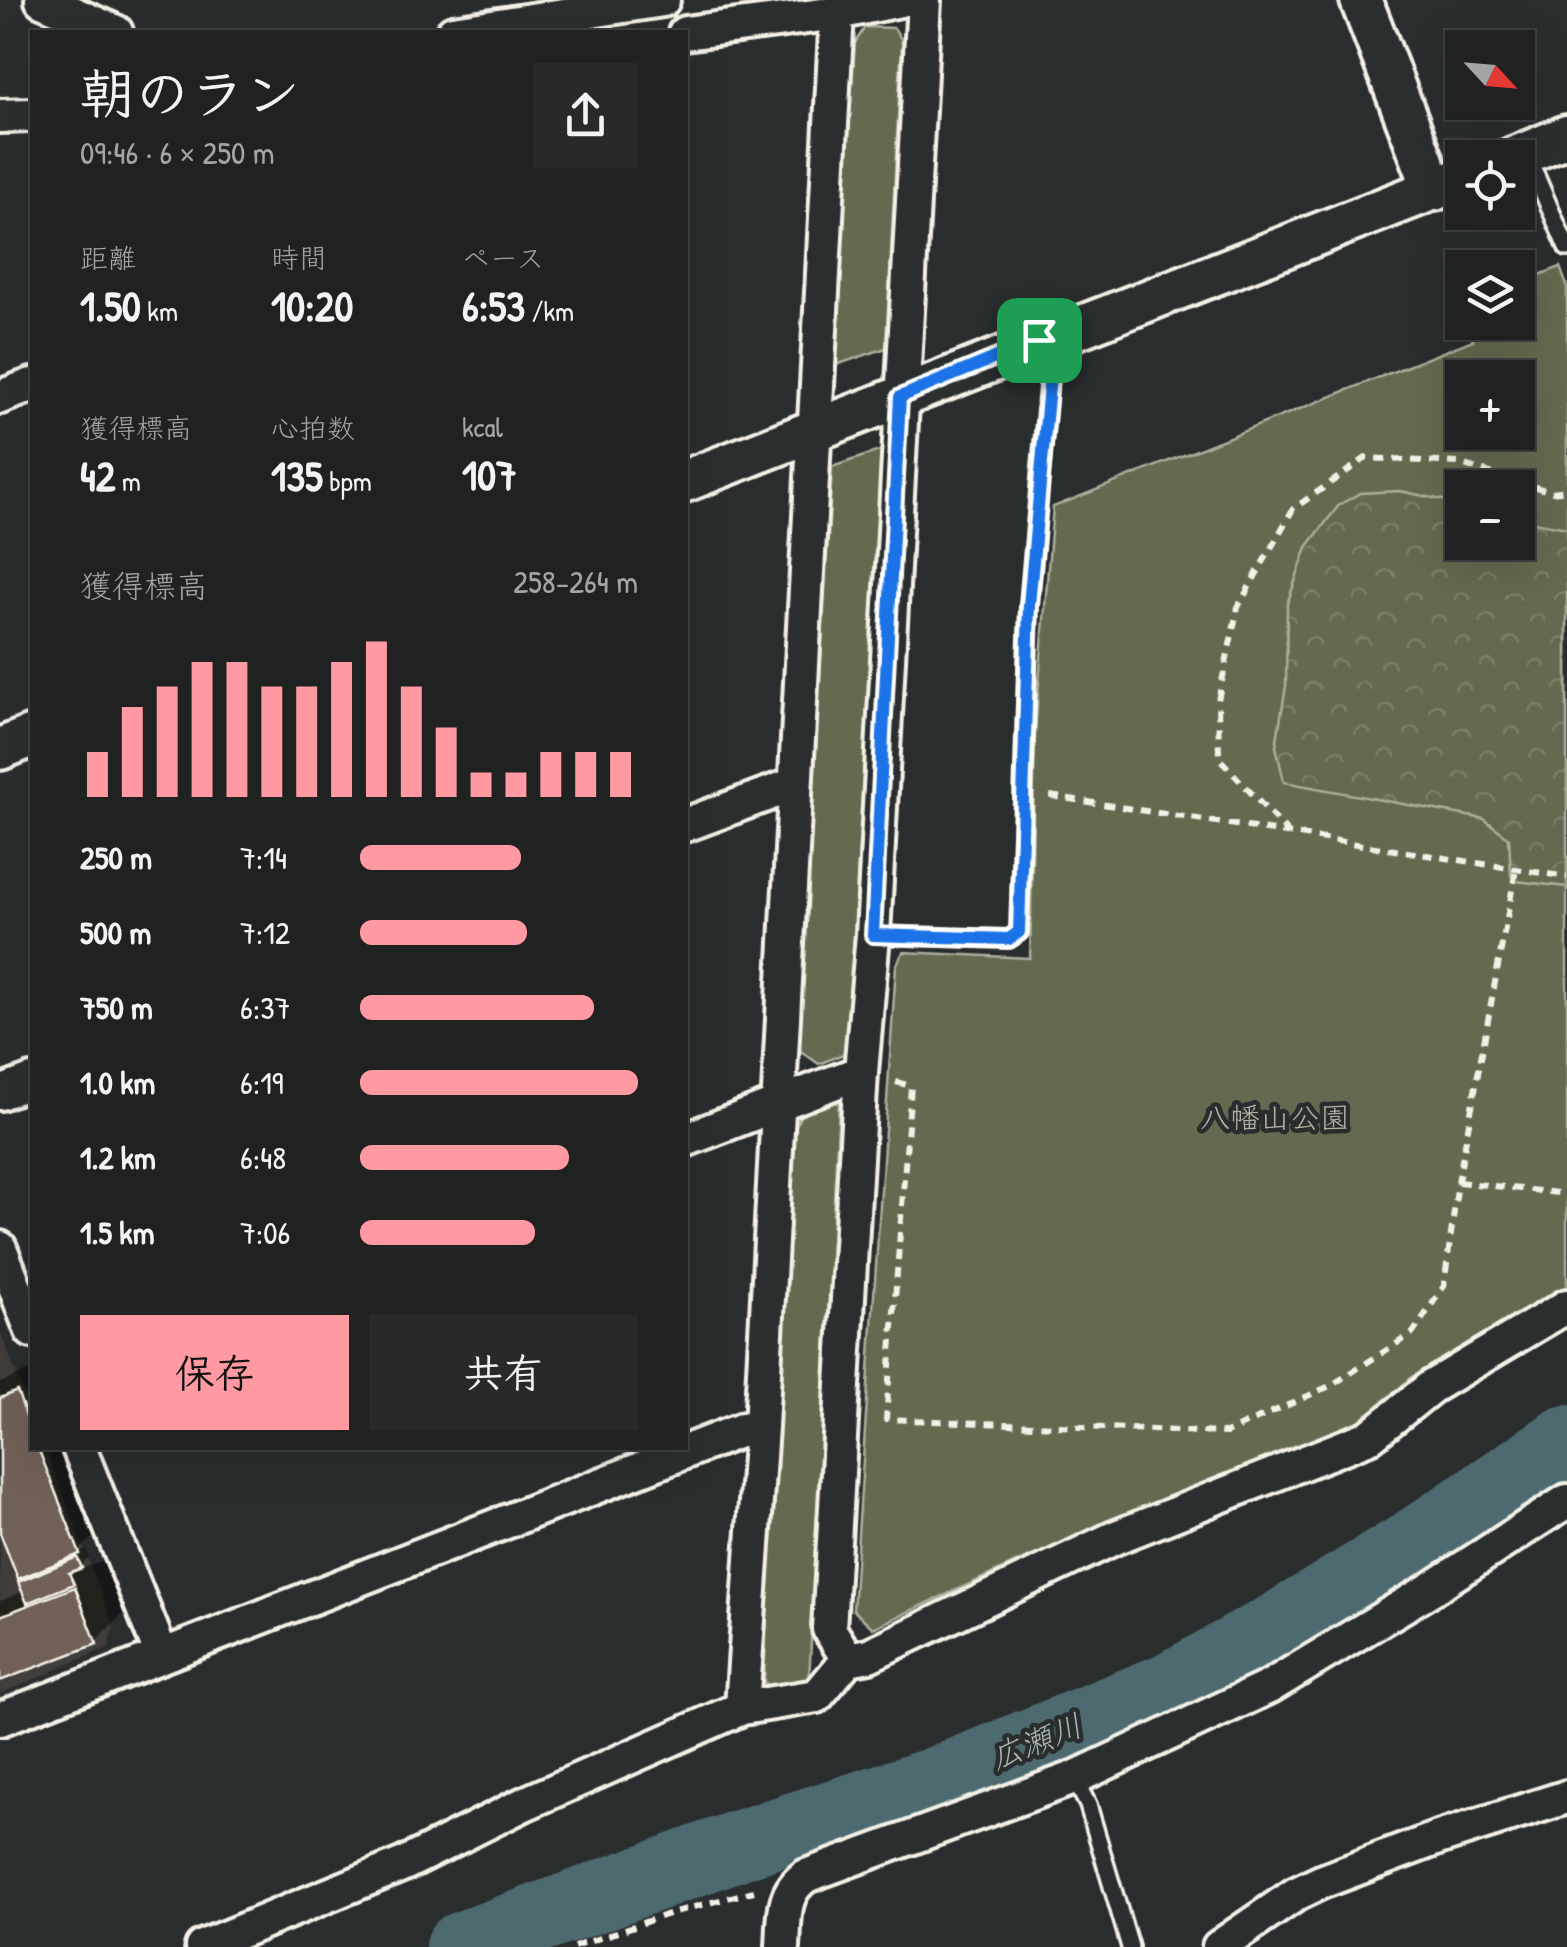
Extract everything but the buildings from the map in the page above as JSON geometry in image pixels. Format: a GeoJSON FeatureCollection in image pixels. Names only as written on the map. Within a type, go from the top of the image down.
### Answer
{"type":"FeatureCollection","features":[{"type":"Feature","properties":{"kind":"street"},"geometry":{"type":"LineString","coordinates":[[44,0],[112,30]]}},
{"type":"Feature","properties":{"kind":"street"},"geometry":{"type":"LineString","coordinates":[[466,30],[663,0]]}},
{"type":"Feature","properties":{"kind":"street"},"geometry":{"type":"LineString","coordinates":[[688,33],[837,13],[900,0]]}},
{"type":"Feature","properties":{"kind":"street"},"geometry":{"type":"LineString","coordinates":[[848,1659],[829,1629],[861,1072],[873,935],[924,0]]}},
{"type":"Feature","properties":{"kind":"street"},"geometry":{"type":"LineString","coordinates":[[1361,0],[1445,178]]}},
{"type":"Feature","properties":{"kind":"street"},"geometry":{"type":"LineString","coordinates":[[742,1708],[761,1427],[837,13]]}},
{"type":"Feature","properties":{"kind":"street"},"geometry":{"type":"LineString","coordinates":[[0,116],[30,115]]}},
{"type":"Feature","properties":{"kind":"street"},"geometry":{"type":"LineString","coordinates":[[1535,149],[1567,136]]}},
{"type":"Feature","properties":{"kind":"street"},"geometry":{"type":"LineString","coordinates":[[688,480],[1445,185]]}},
{"type":"Feature","properties":{"kind":"street"},"geometry":{"type":"LineString","coordinates":[[0,398],[30,386]]}},
{"type":"Feature","properties":{"kind":"street"},"geometry":{"type":"LineString","coordinates":[[0,749],[30,737]]}},
{"type":"Feature","properties":{"kind":"street"},"geometry":{"type":"LineString","coordinates":[[688,824],[795,784]]}},
{"type":"Feature","properties":{"kind":"street"},"geometry":{"type":"LineString","coordinates":[[688,1139],[861,1072]]}},
{"type":"Feature","properties":{"kind":"street"},"geometry":{"type":"LineString","coordinates":[[0,1093],[30,1081]]}},
{"type":"Feature","properties":{"kind":"street"},"geometry":{"type":"LineString","coordinates":[[0,1248],[30,1326]]}},
{"type":"Feature","properties":{"kind":"street"},"geometry":{"type":"LineString","coordinates":[[202,1947],[404,1864],[524,1804],[742,1708],[817,1696],[848,1659],[869,1654],[1114,1538],[1369,1437],[1431,1387],[1567,1306]]}},
{"type":"Feature","properties":{"kind":"street"},"geometry":{"type":"LineString","coordinates":[[0,1720],[744,1429],[761,1427]]}},
{"type":"Feature","properties":{"kind":"street"},"geometry":{"type":"LineString","coordinates":[[80,1450],[162,1656]]}},
{"type":"Feature","properties":{"kind":"street"},"geometry":{"type":"LineString","coordinates":[[784,1947],[786,1905],[792,1885],[819,1870],[1074,1778],[1269,1687],[1567,1501]]}},
{"type":"Feature","properties":{"kind":"street"},"geometry":{"type":"LineString","coordinates":[[1219,1947],[1296,1894],[1321,1882],[1438,1838],[1567,1797]]}},
{"type":"Feature","properties":{"kind":"lane"},"geometry":{"type":"LineString","coordinates":[[1535,186],[1567,248]]}},
{"type":"Feature","properties":{"kind":"lane"},"geometry":{"type":"LineString","coordinates":[[873,935],[1009,939],[1019,932],[1029,605],[1050,375],[1039,340]]}},
{"type":"Feature","properties":{"kind":"lane"},"geometry":{"type":"LineString","coordinates":[[1074,1778],[1088,1805],[1130,1947]]}},
{"type":"Feature","properties":{"kind":"path"},"geometry":{"type":"LineString","coordinates":[[1288,834],[1219,758],[1218,700],[1238,607],[1293,509],[1366,458],[1458,463],[1552,492],[1567,490]]}},
{"type":"Feature","properties":{"kind":"path"},"geometry":{"type":"LineString","coordinates":[[1023,792],[1567,877]]}},
{"type":"Feature","properties":{"kind":"path"},"geometry":{"type":"LineString","coordinates":[[861,1072],[910,1086],[886,1420],[1226,1433],[1332,1384],[1413,1332],[1442,1294],[1458,1182],[1516,869]]}},
{"type":"Feature","properties":{"kind":"path"},"geometry":{"type":"LineString","coordinates":[[1458,1182],[1567,1194]]}},
{"type":"Feature","properties":{"kind":"path"},"geometry":{"type":"LineString","coordinates":[[574,1947],[672,1913],[792,1885]]}},
{"type":"Feature","properties":{"kind":"shaded area"},"geometry":{"type":"Polygon","coordinates":[[[0,1331],[30,1410],[30,1450],[46,1450],[114,1626],[109,1647],[0,1694],[0,1331]]]}},
{"type":"Feature","properties":{"kind":"green space"},"geometry":{"type":"Polygon","coordinates":[[[865,27],[894,28],[902,40],[886,348],[833,366],[855,43],[865,27]]]}},
{"type":"Feature","properties":{"kind":"green space","name":"八幡山公園"},"geometry":{"type":"Polygon","coordinates":[[[1560,267],[1567,286],[1567,1289],[1410,1378],[1369,1418],[1018,1562],[873,1628],[853,1610],[896,966],[903,952],[1030,958],[1035,732],[1053,507],[1473,340],[1535,340],[1535,277],[1560,267]]]}},
{"type":"Feature","properties":{"kind":"green space"},"geometry":{"type":"Polygon","coordinates":[[[882,450],[848,1038],[843,1054],[819,1064],[799,1050],[832,467],[882,450]]]}},
{"type":"Feature","properties":{"kind":"green space"},"geometry":{"type":"Polygon","coordinates":[[[1400,491],[1445,500],[1445,560],[1535,560],[1535,522],[1567,528],[1567,887],[1516,881],[1511,875],[1509,838],[1484,819],[1284,782],[1276,746],[1286,686],[1287,604],[1307,547],[1339,505],[1360,493],[1400,491]]]}},
{"type":"Feature","properties":{"kind":"green space"},"geometry":{"type":"Polygon","coordinates":[[[825,1097],[839,1104],[809,1681],[770,1686],[764,1682],[789,1141],[803,1110],[825,1097]]]}},
{"type":"Feature","properties":{"kind":"waterway","name":"広瀬川"},"geometry":{"type":"LineString","coordinates":[[460,1947],[742,1844],[935,1782],[1170,1687],[1403,1551],[1567,1440]]}},
{"type":"Feature","properties":{"kind":"route"},"geometry":{"type":"LineString","coordinates":[[1039,340],[1050,375],[1029,605],[1019,932],[1009,939],[873,935],[900,397],[1039,340]]}}]}
